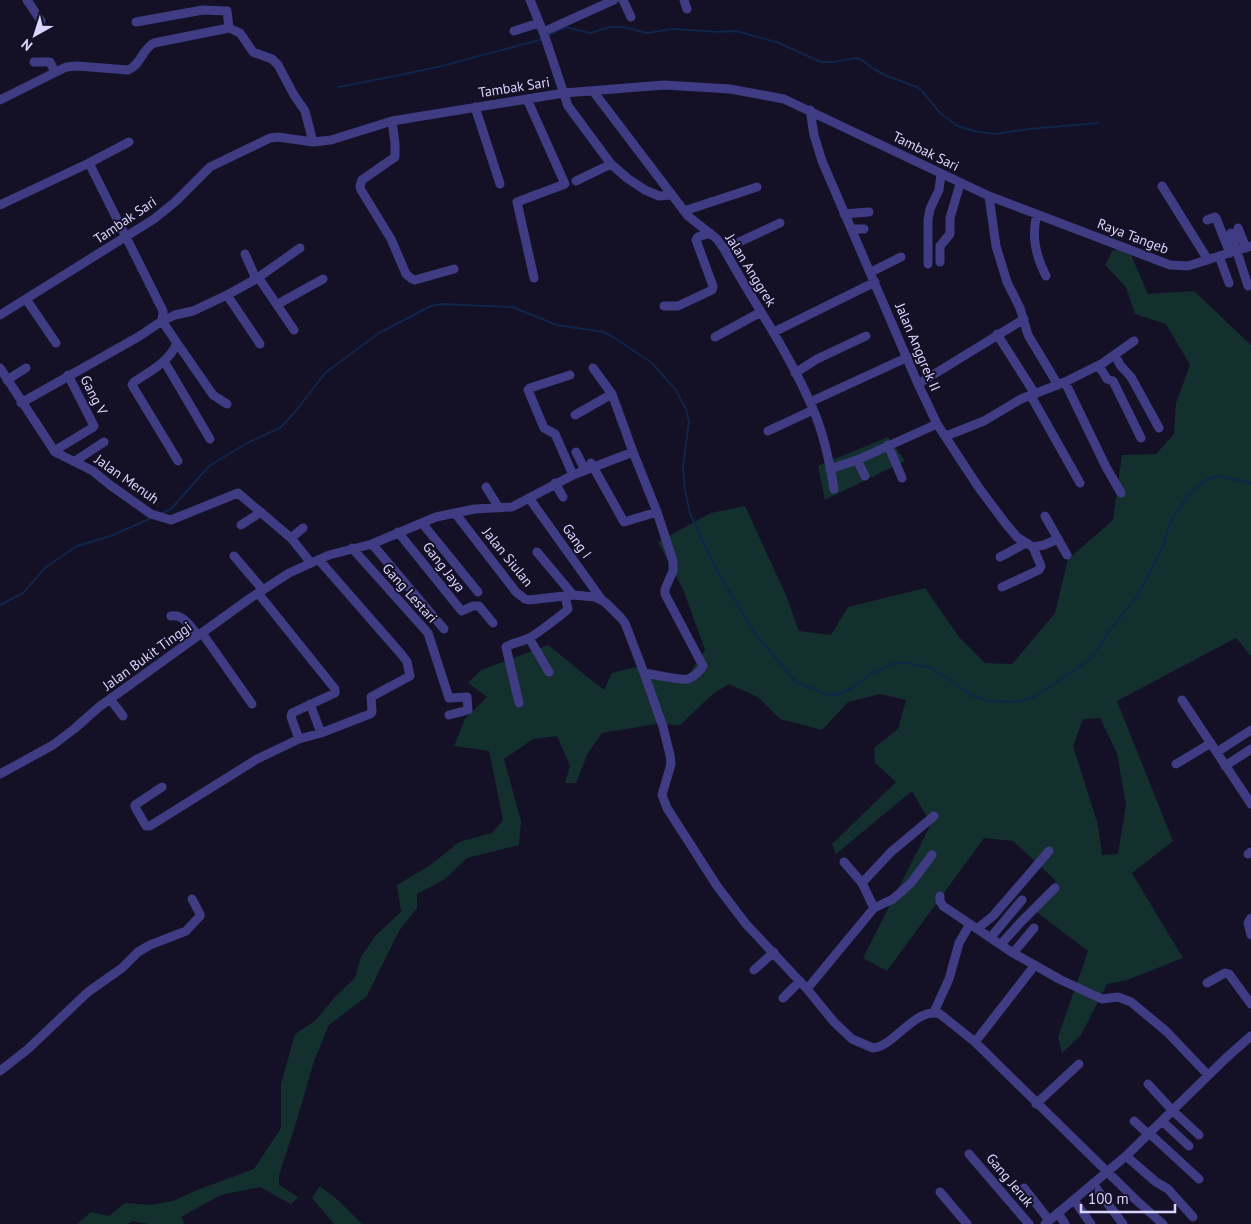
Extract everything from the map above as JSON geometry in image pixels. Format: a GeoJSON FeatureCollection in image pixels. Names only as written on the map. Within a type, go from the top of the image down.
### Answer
{"type":"FeatureCollection","features":[{"type":"Feature","properties":{"kind":"street"},"geometry":{"type":"LineString","coordinates":[[27,0],[41,21]]}},
{"type":"Feature","properties":{"kind":"street"},"geometry":{"type":"LineString","coordinates":[[530,0],[568,106],[611,164],[645,190],[659,196],[672,195]]}},
{"type":"Feature","properties":{"kind":"street"},"geometry":{"type":"LineString","coordinates":[[544,36],[614,0]]}},
{"type":"Feature","properties":{"kind":"street"},"geometry":{"type":"LineString","coordinates":[[623,0],[631,17]]}},
{"type":"Feature","properties":{"kind":"street"},"geometry":{"type":"LineString","coordinates":[[136,22],[203,10],[227,11],[229,25],[240,33],[253,52],[272,60],[278,65],[305,111],[313,142]]}},
{"type":"Feature","properties":{"kind":"street"},"geometry":{"type":"LineString","coordinates":[[514,31],[539,23]]}},
{"type":"Feature","properties":{"kind":"street"},"geometry":{"type":"LineString","coordinates":[[0,100],[54,68],[77,66],[128,70],[135,66],[148,47],[154,43],[229,25]]}},
{"type":"Feature","properties":{"kind":"street"},"geometry":{"type":"LineString","coordinates":[[34,62],[50,62],[54,68]]}},
{"type":"Feature","properties":{"kind":"street","name":"Tambak Sari"},"geometry":{"type":"LineString","coordinates":[[0,314],[127,237],[168,209],[204,172],[220,161],[270,138],[313,142],[343,137],[392,122],[564,93],[664,85],[730,89],[784,99],[960,184],[1064,224]]}},
{"type":"Feature","properties":{"kind":"street","name":"Jalan Anggrek"},"geometry":{"type":"LineString","coordinates":[[593,91],[684,211],[695,223],[717,239],[724,249],[774,332],[811,406],[834,489]]}},
{"type":"Feature","properties":{"kind":"street"},"geometry":{"type":"LineString","coordinates":[[526,99],[565,184],[517,202],[534,278]]}},
{"type":"Feature","properties":{"kind":"street"},"geometry":{"type":"LineString","coordinates":[[475,108],[500,184]]}},
{"type":"Feature","properties":{"kind":"street","name":"Jalan Anggrek II"},"geometry":{"type":"LineString","coordinates":[[810,110],[814,135],[822,162],[937,424],[1000,517],[1017,537],[1029,545]]}},
{"type":"Feature","properties":{"kind":"street"},"geometry":{"type":"LineString","coordinates":[[392,122],[396,143],[394,157],[362,180],[361,190],[391,238],[409,278],[415,280],[454,269]]}},
{"type":"Feature","properties":{"kind":"street"},"geometry":{"type":"LineString","coordinates":[[0,205],[129,142]]}},
{"type":"Feature","properties":{"kind":"street"},"geometry":{"type":"LineString","coordinates":[[88,163],[164,311],[162,321],[213,395],[226,404]]}},
{"type":"Feature","properties":{"kind":"street"},"geometry":{"type":"LineString","coordinates":[[576,181],[611,164]]}},
{"type":"Feature","properties":{"kind":"street"},"geometry":{"type":"LineString","coordinates":[[928,264],[928,220],[930,209],[939,190],[941,174]]}},
{"type":"Feature","properties":{"kind":"street"},"geometry":{"type":"LineString","coordinates":[[940,262],[940,246],[950,234],[950,218],[960,184]]}},
{"type":"Feature","properties":{"kind":"street"},"geometry":{"type":"LineString","coordinates":[[1162,186],[1208,260]]}},
{"type":"Feature","properties":{"kind":"street"},"geometry":{"type":"LineString","coordinates":[[684,211],[757,187]]}},
{"type":"Feature","properties":{"kind":"street"},"geometry":{"type":"LineString","coordinates":[[989,196],[996,246],[1002,267],[1024,318],[1028,335],[1061,383],[1121,493]]}},
{"type":"Feature","properties":{"kind":"street"},"geometry":{"type":"LineString","coordinates":[[844,214],[869,212]]}},
{"type":"Feature","properties":{"kind":"street"},"geometry":{"type":"LineString","coordinates":[[1037,214],[1034,225],[1034,238],[1040,264],[1046,276]]}},
{"type":"Feature","properties":{"kind":"street"},"geometry":{"type":"LineString","coordinates":[[1207,220],[1215,217],[1241,249]]}},
{"type":"Feature","properties":{"kind":"street"},"geometry":{"type":"LineString","coordinates":[[724,249],[780,223]]}},
{"type":"Feature","properties":{"kind":"street","name":"Raya Tangeb"},"geometry":{"type":"LineString","coordinates":[[1064,224],[1170,265],[1188,266],[1241,249]]}},
{"type":"Feature","properties":{"kind":"street"},"geometry":{"type":"LineString","coordinates":[[851,229],[864,229]]}},
{"type":"Feature","properties":{"kind":"street"},"geometry":{"type":"LineString","coordinates":[[1234,231],[1241,249],[1248,286]]}},
{"type":"Feature","properties":{"kind":"street"},"geometry":{"type":"LineString","coordinates":[[664,306],[678,306],[712,290],[696,240],[698,237],[710,233]]}},
{"type":"Feature","properties":{"kind":"street"},"geometry":{"type":"LineString","coordinates":[[21,403],[138,337],[162,321],[193,311],[227,295],[257,278],[300,248]]}},
{"type":"Feature","properties":{"kind":"street"},"geometry":{"type":"LineString","coordinates":[[244,254],[257,278],[278,304],[294,330]]}},
{"type":"Feature","properties":{"kind":"street"},"geometry":{"type":"LineString","coordinates":[[1219,256],[1229,283]]}},
{"type":"Feature","properties":{"kind":"street"},"geometry":{"type":"LineString","coordinates":[[871,272],[901,257]]}},
{"type":"Feature","properties":{"kind":"street"},"geometry":{"type":"LineString","coordinates":[[278,304],[323,279]]}},
{"type":"Feature","properties":{"kind":"street"},"geometry":{"type":"LineString","coordinates":[[774,332],[875,282]]}},
{"type":"Feature","properties":{"kind":"street"},"geometry":{"type":"LineString","coordinates":[[227,295],[260,344]]}},
{"type":"Feature","properties":{"kind":"street"},"geometry":{"type":"LineString","coordinates":[[26,299],[56,343]]}},
{"type":"Feature","properties":{"kind":"street"},"geometry":{"type":"LineString","coordinates":[[715,337],[761,312]]}},
{"type":"Feature","properties":{"kind":"street"},"geometry":{"type":"LineString","coordinates":[[918,384],[1024,318]]}},
{"type":"Feature","properties":{"kind":"street"},"geometry":{"type":"LineString","coordinates":[[998,334],[1080,483]]}},
{"type":"Feature","properties":{"kind":"street"},"geometry":{"type":"LineString","coordinates":[[795,373],[817,359],[866,336]]}},
{"type":"Feature","properties":{"kind":"street"},"geometry":{"type":"LineString","coordinates":[[946,436],[984,421],[1022,399],[1033,396],[1098,366],[1134,341]]}},
{"type":"Feature","properties":{"kind":"street"},"geometry":{"type":"LineString","coordinates":[[177,344],[172,354],[132,385],[178,462]]}},
{"type":"Feature","properties":{"kind":"street"},"geometry":{"type":"LineString","coordinates":[[1115,356],[1131,377],[1159,428]]}},
{"type":"Feature","properties":{"kind":"street"},"geometry":{"type":"LineString","coordinates":[[768,431],[811,406],[908,357]]}},
{"type":"Feature","properties":{"kind":"street"},"geometry":{"type":"LineString","coordinates":[[164,361],[210,439]]}},
{"type":"Feature","properties":{"kind":"street"},"geometry":{"type":"LineString","coordinates":[[1098,366],[1106,378],[1113,381],[1142,438]]}},
{"type":"Feature","properties":{"kind":"street"},"geometry":{"type":"LineString","coordinates":[[26,368],[3,376],[54,451]]}},
{"type":"Feature","properties":{"kind":"street"},"geometry":{"type":"LineString","coordinates":[[593,368],[612,394],[657,512],[673,560],[673,572],[664,592],[704,666],[691,677],[684,680],[644,673]]}},
{"type":"Feature","properties":{"kind":"street","name":"Gang V"},"geometry":{"type":"LineString","coordinates":[[54,451],[94,427],[68,375]]}},
{"type":"Feature","properties":{"kind":"street"},"geometry":{"type":"LineString","coordinates":[[570,375],[528,390],[544,428],[555,434],[573,475]]}},
{"type":"Feature","properties":{"kind":"street"},"geometry":{"type":"LineString","coordinates":[[575,415],[612,394]]}},
{"type":"Feature","properties":{"kind":"street"},"geometry":{"type":"LineString","coordinates":[[830,469],[857,460],[937,424]]}},
{"type":"Feature","properties":{"kind":"street"},"geometry":{"type":"LineString","coordinates":[[75,461],[104,442]]}},
{"type":"Feature","properties":{"kind":"street"},"geometry":{"type":"LineString","coordinates":[[888,445],[902,478]]}},
{"type":"Feature","properties":{"kind":"street","name":"Jalan Menuh"},"geometry":{"type":"LineString","coordinates":[[54,451],[93,471],[110,486],[150,514],[171,520],[238,493],[262,512],[315,561],[402,655],[410,674],[408,678],[371,697],[372,712],[370,714],[321,733]]}},
{"type":"Feature","properties":{"kind":"street"},"geometry":{"type":"LineString","coordinates":[[576,452],[589,466],[624,522],[657,512]]}},
{"type":"Feature","properties":{"kind":"street"},"geometry":{"type":"LineString","coordinates":[[315,561],[352,548],[372,544],[440,516],[476,509],[512,507],[589,466],[633,452]]}},
{"type":"Feature","properties":{"kind":"street"},"geometry":{"type":"LineString","coordinates":[[857,460],[865,476]]}},
{"type":"Feature","properties":{"kind":"street"},"geometry":{"type":"LineString","coordinates":[[555,483],[563,497]]}},
{"type":"Feature","properties":{"kind":"street"},"geometry":{"type":"LineString","coordinates":[[486,487],[500,508]]}},
{"type":"Feature","properties":{"kind":"street","name":"Gang I"},"geometry":{"type":"LineString","coordinates":[[529,498],[603,600]]}},
{"type":"Feature","properties":{"kind":"street"},"geometry":{"type":"LineString","coordinates":[[242,525],[262,512]]}},
{"type":"Feature","properties":{"kind":"street","name":"Jalan Siulan"},"geometry":{"type":"LineString","coordinates":[[455,513],[521,596],[529,600],[586,595],[603,600]]}},
{"type":"Feature","properties":{"kind":"street"},"geometry":{"type":"LineString","coordinates":[[1045,516],[1067,556]]}},
{"type":"Feature","properties":{"kind":"street"},"geometry":{"type":"LineString","coordinates":[[422,523],[478,592]]}},
{"type":"Feature","properties":{"kind":"street"},"geometry":{"type":"LineString","coordinates":[[291,538],[302,528]]}},
{"type":"Feature","properties":{"kind":"street","name":"Gang Jaya"},"geometry":{"type":"LineString","coordinates":[[398,532],[462,611],[473,606],[479,606],[493,623]]}},
{"type":"Feature","properties":{"kind":"street"},"geometry":{"type":"LineString","coordinates":[[1000,557],[1029,545],[1044,545],[1058,539]]}},
{"type":"Feature","properties":{"kind":"street"},"geometry":{"type":"LineString","coordinates":[[372,544],[444,629]]}},
{"type":"Feature","properties":{"kind":"street"},"geometry":{"type":"LineString","coordinates":[[1002,587],[1039,570],[1041,566],[1029,545]]}},
{"type":"Feature","properties":{"kind":"street","name":"Gang Lestari"},"geometry":{"type":"LineString","coordinates":[[352,548],[428,633],[449,698],[467,697],[468,710],[449,715]]}},
{"type":"Feature","properties":{"kind":"street"},"geometry":{"type":"LineString","coordinates":[[519,703],[506,648],[509,645],[529,638],[568,610],[569,596],[538,552]]}},
{"type":"Feature","properties":{"kind":"street"},"geometry":{"type":"LineString","coordinates":[[234,556],[336,690],[334,694],[310,704],[291,716],[299,739]]}},
{"type":"Feature","properties":{"kind":"street","name":"Jalan Bukit Tinggi"},"geometry":{"type":"LineString","coordinates":[[0,774],[53,744],[110,699],[260,592],[289,573],[315,561]]}},
{"type":"Feature","properties":{"kind":"street"},"geometry":{"type":"LineString","coordinates":[[603,600],[625,624],[663,727],[671,764],[662,789],[663,801],[667,808],[695,854],[736,911],[800,981],[838,1027],[859,1044],[873,1048],[884,1045],[916,1020],[934,1012],[949,979],[959,943],[974,926],[993,916],[1049,851]]}},
{"type":"Feature","properties":{"kind":"street"},"geometry":{"type":"LineString","coordinates":[[171,616],[181,617],[200,635],[252,704]]}},
{"type":"Feature","properties":{"kind":"street"},"geometry":{"type":"LineString","coordinates":[[529,638],[549,672]]}},
{"type":"Feature","properties":{"kind":"street"},"geometry":{"type":"LineString","coordinates":[[110,699],[123,716]]}},
{"type":"Feature","properties":{"kind":"street"},"geometry":{"type":"LineString","coordinates":[[1182,700],[1251,804]]}},
{"type":"Feature","properties":{"kind":"street"},"geometry":{"type":"LineString","coordinates":[[162,787],[135,805],[146,826],[150,826],[257,759],[299,739],[321,733],[310,704]]}},
{"type":"Feature","properties":{"kind":"street"},"geometry":{"type":"LineString","coordinates":[[1217,752],[1251,730]]}},
{"type":"Feature","properties":{"kind":"street"},"geometry":{"type":"LineString","coordinates":[[1176,764],[1210,742]]}},
{"type":"Feature","properties":{"kind":"street"},"geometry":{"type":"LineString","coordinates":[[1225,766],[1251,749]]}},
{"type":"Feature","properties":{"kind":"street"},"geometry":{"type":"LineString","coordinates":[[862,883],[891,852],[934,816]]}},
{"type":"Feature","properties":{"kind":"street"},"geometry":{"type":"LineString","coordinates":[[807,989],[874,908],[893,898],[911,883],[932,855]]}},
{"type":"Feature","properties":{"kind":"street"},"geometry":{"type":"LineString","coordinates":[[844,862],[862,883],[874,908]]}},
{"type":"Feature","properties":{"kind":"street"},"geometry":{"type":"LineString","coordinates":[[1002,944],[1055,888]]}},
{"type":"Feature","properties":{"kind":"street"},"geometry":{"type":"LineString","coordinates":[[940,896],[941,904],[1013,953],[1061,980],[1102,999],[1118,997],[1130,1002],[1166,1031],[1208,1075]]}},
{"type":"Feature","properties":{"kind":"street"},"geometry":{"type":"LineString","coordinates":[[0,1071],[32,1045],[88,992],[122,968],[138,952],[150,945],[186,931],[200,916],[192,899]]}},
{"type":"Feature","properties":{"kind":"street"},"geometry":{"type":"LineString","coordinates":[[991,937],[1022,900]]}},
{"type":"Feature","properties":{"kind":"street"},"geometry":{"type":"LineString","coordinates":[[1251,918],[1248,923],[1251,935]]}},
{"type":"Feature","properties":{"kind":"street"},"geometry":{"type":"LineString","coordinates":[[1013,953],[1034,928]]}},
{"type":"Feature","properties":{"kind":"street"},"geometry":{"type":"LineString","coordinates":[[754,970],[774,952]]}},
{"type":"Feature","properties":{"kind":"street"},"geometry":{"type":"LineString","coordinates":[[974,1042],[1035,965]]}},
{"type":"Feature","properties":{"kind":"street"},"geometry":{"type":"LineString","coordinates":[[1207,983],[1225,973],[1229,974],[1251,1004]]}},
{"type":"Feature","properties":{"kind":"street"},"geometry":{"type":"LineString","coordinates":[[783,998],[800,981]]}},
{"type":"Feature","properties":{"kind":"street"},"geometry":{"type":"LineString","coordinates":[[934,1012],[942,1015],[974,1042],[1090,1161],[1107,1172],[1163,1224]]}},
{"type":"Feature","properties":{"kind":"street"},"geometry":{"type":"LineString","coordinates":[[1024,1188],[1047,1222],[1140,1145],[1208,1075],[1251,1036]]}},
{"type":"Feature","properties":{"kind":"street"},"geometry":{"type":"LineString","coordinates":[[1036,1104],[1079,1064]]}},
{"type":"Feature","properties":{"kind":"street"},"geometry":{"type":"LineString","coordinates":[[1148,1084],[1172,1111],[1199,1136]]}},
{"type":"Feature","properties":{"kind":"street"},"geometry":{"type":"LineString","coordinates":[[1134,1121],[1199,1179]]}},
{"type":"Feature","properties":{"kind":"street"},"geometry":{"type":"LineString","coordinates":[[1162,1121],[1189,1146]]}},
{"type":"Feature","properties":{"kind":"street","name":"Gang Jeruk"},"geometry":{"type":"LineString","coordinates":[[969,1154],[1029,1224]]}},
{"type":"Feature","properties":{"kind":"street"},"geometry":{"type":"LineString","coordinates":[[1126,1156],[1156,1182],[1168,1189],[1193,1217]]}},
{"type":"Feature","properties":{"kind":"street"},"geometry":{"type":"LineString","coordinates":[[1093,1184],[1123,1224]]}},
{"type":"Feature","properties":{"kind":"street"},"geometry":{"type":"LineString","coordinates":[[940,1192],[967,1224]]}},
{"type":"Feature","properties":{"kind":"street"},"geometry":{"type":"LineString","coordinates":[[1074,1200],[1091,1224]]}},
{"type":"Feature","properties":{"kind":"street"},"geometry":{"type":"LineString","coordinates":[[1058,1213],[1065,1224]]}},
{"type":"Feature","properties":{"kind":"green space"},"geometry":{"type":"Polygon","coordinates":[[[1128,248],[1148,294],[1194,291],[1251,345],[1251,656],[1236,638],[1117,701],[1173,841],[1132,873],[1183,958],[1127,980],[1107,984],[1081,1035],[1062,1053],[1058,1037],[1088,951],[1034,910],[1056,881],[1013,841],[984,838],[887,971],[863,958],[931,824],[912,791],[836,854],[832,844],[896,782],[875,763],[874,748],[898,729],[906,700],[880,694],[848,702],[822,730],[780,719],[758,697],[729,684],[714,693],[680,725],[656,724],[602,733],[588,753],[576,783],[565,783],[570,766],[557,736],[533,739],[504,759],[521,821],[519,845],[467,858],[445,879],[417,894],[417,908],[399,931],[367,996],[329,1025],[314,1061],[279,1175],[279,1185],[298,1197],[291,1204],[260,1187],[221,1195],[181,1217],[185,1224],[149,1224],[132,1221],[128,1224],[77,1224],[91,1212],[109,1216],[125,1203],[150,1205],[173,1201],[254,1169],[281,1128],[281,1084],[295,1034],[316,1020],[334,998],[355,978],[361,957],[376,935],[401,912],[397,885],[429,866],[459,842],[492,833],[503,820],[489,751],[454,746],[465,719],[487,697],[468,683],[481,670],[548,645],[604,690],[612,673],[636,667],[685,680],[705,650],[683,589],[658,542],[711,513],[745,506],[786,595],[799,631],[831,635],[848,607],[925,588],[959,637],[985,663],[1012,664],[1055,613],[1068,559],[1113,520],[1122,455],[1156,454],[1174,434],[1176,403],[1190,365],[1166,324],[1135,314],[1126,287],[1105,265],[1113,250],[1128,248]],[[1100,718],[1083,719],[1073,746],[1098,825],[1102,855],[1118,854],[1126,805],[1117,753],[1100,718]]]}},
{"type":"Feature","properties":{"kind":"green space"},"geometry":{"type":"Polygon","coordinates":[[[888,437],[905,461],[825,500],[818,466],[888,437]]]}},
{"type":"Feature","properties":{"kind":"green space"},"geometry":{"type":"Polygon","coordinates":[[[320,1186],[339,1201],[362,1224],[334,1224],[312,1198],[320,1186]]]}},
{"type":"Feature","properties":{"kind":"waterway"},"geometry":{"type":"LineString","coordinates":[[547,36],[565,27],[590,33],[610,27],[623,27],[647,33],[673,29],[719,32],[736,31],[779,43],[821,62],[855,58],[862,60],[887,76],[917,87],[941,114],[958,126],[974,131],[995,134],[1098,123]]}},
{"type":"Feature","properties":{"kind":"waterway"},"geometry":{"type":"LineString","coordinates":[[339,87],[442,66],[543,39]]}},
{"type":"Feature","properties":{"kind":"waterway"},"geometry":{"type":"LineString","coordinates":[[160,514],[171,509],[209,466],[249,442],[280,428],[325,373],[379,333],[431,306],[442,304],[512,307],[557,325],[603,332],[613,337],[652,363],[675,389],[686,409],[689,421],[683,467],[685,491],[690,513],[714,565],[755,634],[796,682],[830,696],[842,693],[872,673],[895,663],[908,663],[931,668],[971,695],[988,701],[1014,702],[1036,696],[1089,660],[1096,652],[1107,634],[1138,595],[1164,544],[1170,522],[1189,494],[1207,479],[1218,476],[1251,483]]}},
{"type":"Feature","properties":{"kind":"waterway"},"geometry":{"type":"LineString","coordinates":[[0,605],[23,593],[46,567],[77,546],[111,536],[151,518]]}}]}
